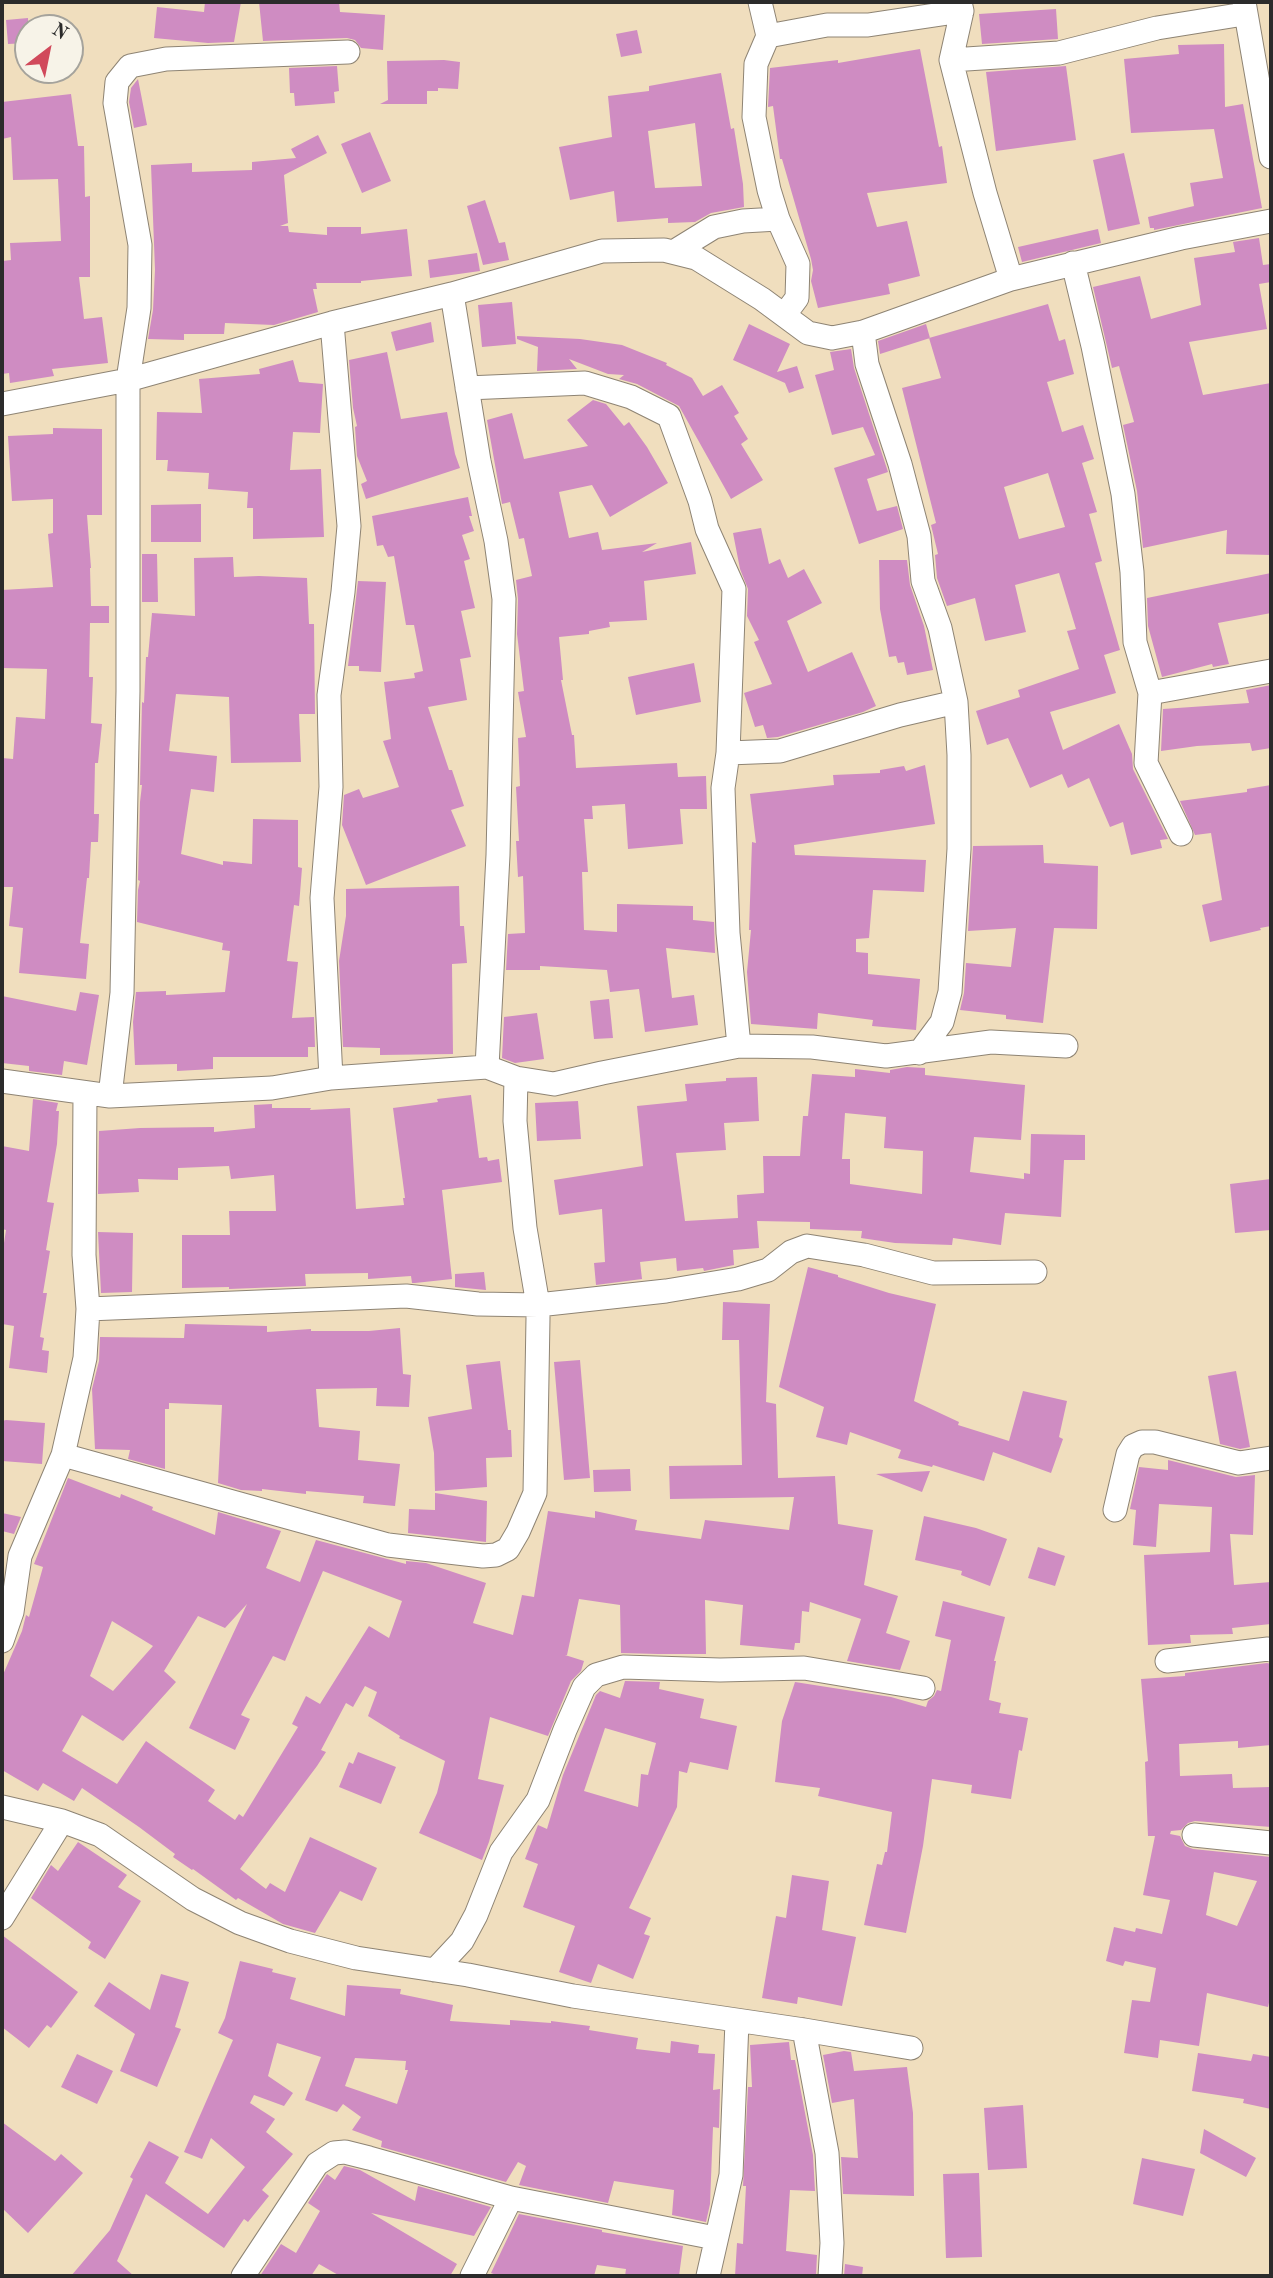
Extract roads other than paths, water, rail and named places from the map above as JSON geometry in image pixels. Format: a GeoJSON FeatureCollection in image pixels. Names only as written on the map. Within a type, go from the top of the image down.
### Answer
{"type":"FeatureCollection","features":[{"type":"Feature","properties":{"kind":"street"},"geometry":{"type":"LineString","coordinates":[[760,2],[768,36],[757,64],[754,117],[769,190],[778,219],[798,264],[796,298],[785,314]]}},
{"type":"Feature","properties":{"kind":"street"},"geometry":{"type":"LineString","coordinates":[[768,36],[827,24],[868,25],[961,6],[951,60],[985,193],[1011,279]]}},
{"type":"Feature","properties":{"kind":"street"},"geometry":{"type":"LineString","coordinates":[[951,60],[1059,53],[1244,8],[1271,157]]}},
{"type":"Feature","properties":{"kind":"street"},"geometry":{"type":"LineString","coordinates":[[110,1096],[122,980],[128,691],[128,380],[139,308],[140,245],[115,103],[117,82],[130,65],[166,59],[348,52]]}},
{"type":"Feature","properties":{"kind":"street"},"geometry":{"type":"LineString","coordinates":[[675,251],[714,227],[743,221],[778,219]]}},
{"type":"Feature","properties":{"kind":"street"},"geometry":{"type":"LineString","coordinates":[[2,404],[128,380],[332,323],[452,294],[602,251],[675,251],[696,258],[785,314],[808,333],[832,338],[863,332],[1011,279],[1181,238],[1271,221]]}},
{"type":"Feature","properties":{"kind":"street"},"geometry":{"type":"LineString","coordinates":[[1073,263],[1123,494],[1132,572],[1135,642],[1150,693],[1146,763],[1181,834]]}},
{"type":"Feature","properties":{"kind":"street"},"geometry":{"type":"LineString","coordinates":[[452,294],[504,598],[498,855],[487,1067]]}},
{"type":"Feature","properties":{"kind":"street"},"geometry":{"type":"LineString","coordinates":[[331,1078],[322,898],[331,787],[329,695],[349,526],[332,323]]}},
{"type":"Feature","properties":{"kind":"street"},"geometry":{"type":"LineString","coordinates":[[863,332],[867,364],[901,464],[919,536],[923,581],[940,628],[956,702],[959,849],[950,992],[942,1022],[919,1053]]}},
{"type":"Feature","properties":{"kind":"street"},"geometry":{"type":"LineString","coordinates":[[467,388],[585,383],[631,397],[669,416],[707,529],[734,589],[728,753],[723,788],[728,933],[739,1046]]}},
{"type":"Feature","properties":{"kind":"street"},"geometry":{"type":"LineString","coordinates":[[1150,693],[1271,671]]}},
{"type":"Feature","properties":{"kind":"street"},"geometry":{"type":"LineString","coordinates":[[728,753],[780,751],[900,715],[956,702]]}},
{"type":"Feature","properties":{"kind":"street"},"geometry":{"type":"LineString","coordinates":[[2,1081],[110,1096],[272,1088],[331,1078],[487,1067],[516,1078],[554,1084],[739,1046],[812,1047],[887,1056],[991,1042],[1066,1046]]}},
{"type":"Feature","properties":{"kind":"street"},"geometry":{"type":"LineString","coordinates":[[63,1455],[388,1545],[483,1556],[496,1555],[508,1549],[535,1493],[538,1305],[514,1121],[516,1078]]}},
{"type":"Feature","properties":{"kind":"street"},"geometry":{"type":"LineString","coordinates":[[2,1641],[12,1612],[20,1556],[63,1455],[85,1358],[88,1309],[84,1255],[85,1093]]}},
{"type":"Feature","properties":{"kind":"street"},"geometry":{"type":"LineString","coordinates":[[88,1309],[406,1296],[478,1304],[538,1305],[666,1291],[738,1279],[768,1270],[791,1252],[807,1246],[864,1255],[933,1273],[1035,1272]]}},
{"type":"Feature","properties":{"kind":"street"},"geometry":{"type":"LineString","coordinates":[[1115,1510],[1128,1454],[1133,1446],[1142,1442],[1155,1442],[1239,1463],[1271,1458]]}},
{"type":"Feature","properties":{"kind":"street"},"geometry":{"type":"LineString","coordinates":[[1167,1661],[1271,1650]]}},
{"type":"Feature","properties":{"kind":"street"},"geometry":{"type":"LineString","coordinates":[[435,1970],[462,1941],[476,1915],[501,1852],[538,1800],[584,1687],[596,1675],[622,1667],[720,1670],[804,1668],[923,1688]]}},
{"type":"Feature","properties":{"kind":"street"},"geometry":{"type":"LineString","coordinates":[[2,1807],[62,1821],[100,1835],[193,1899],[240,1923],[290,1941],[356,1958],[468,1975],[573,1996],[911,2048]]}},
{"type":"Feature","properties":{"kind":"street"},"geometry":{"type":"LineString","coordinates":[[2,1918],[62,1821]]}},
{"type":"Feature","properties":{"kind":"street"},"geometry":{"type":"LineString","coordinates":[[1194,1835],[1271,1843]]}},
{"type":"Feature","properties":{"kind":"street"},"geometry":{"type":"LineString","coordinates":[[462,1941],[468,1975]]}},
{"type":"Feature","properties":{"kind":"street"},"geometry":{"type":"LineString","coordinates":[[708,2276],[731,2175],[737,2021]]}},
{"type":"Feature","properties":{"kind":"street"},"geometry":{"type":"LineString","coordinates":[[804,2030],[827,2153],[832,2243],[830,2276]]}},
{"type":"Feature","properties":{"kind":"street"},"geometry":{"type":"LineString","coordinates":[[243,2276],[317,2164],[334,2152],[369,2158],[511,2198],[715,2238]]}},
{"type":"Feature","properties":{"kind":"street"},"geometry":{"type":"LineString","coordinates":[[472,2276],[511,2198]]}}]}
